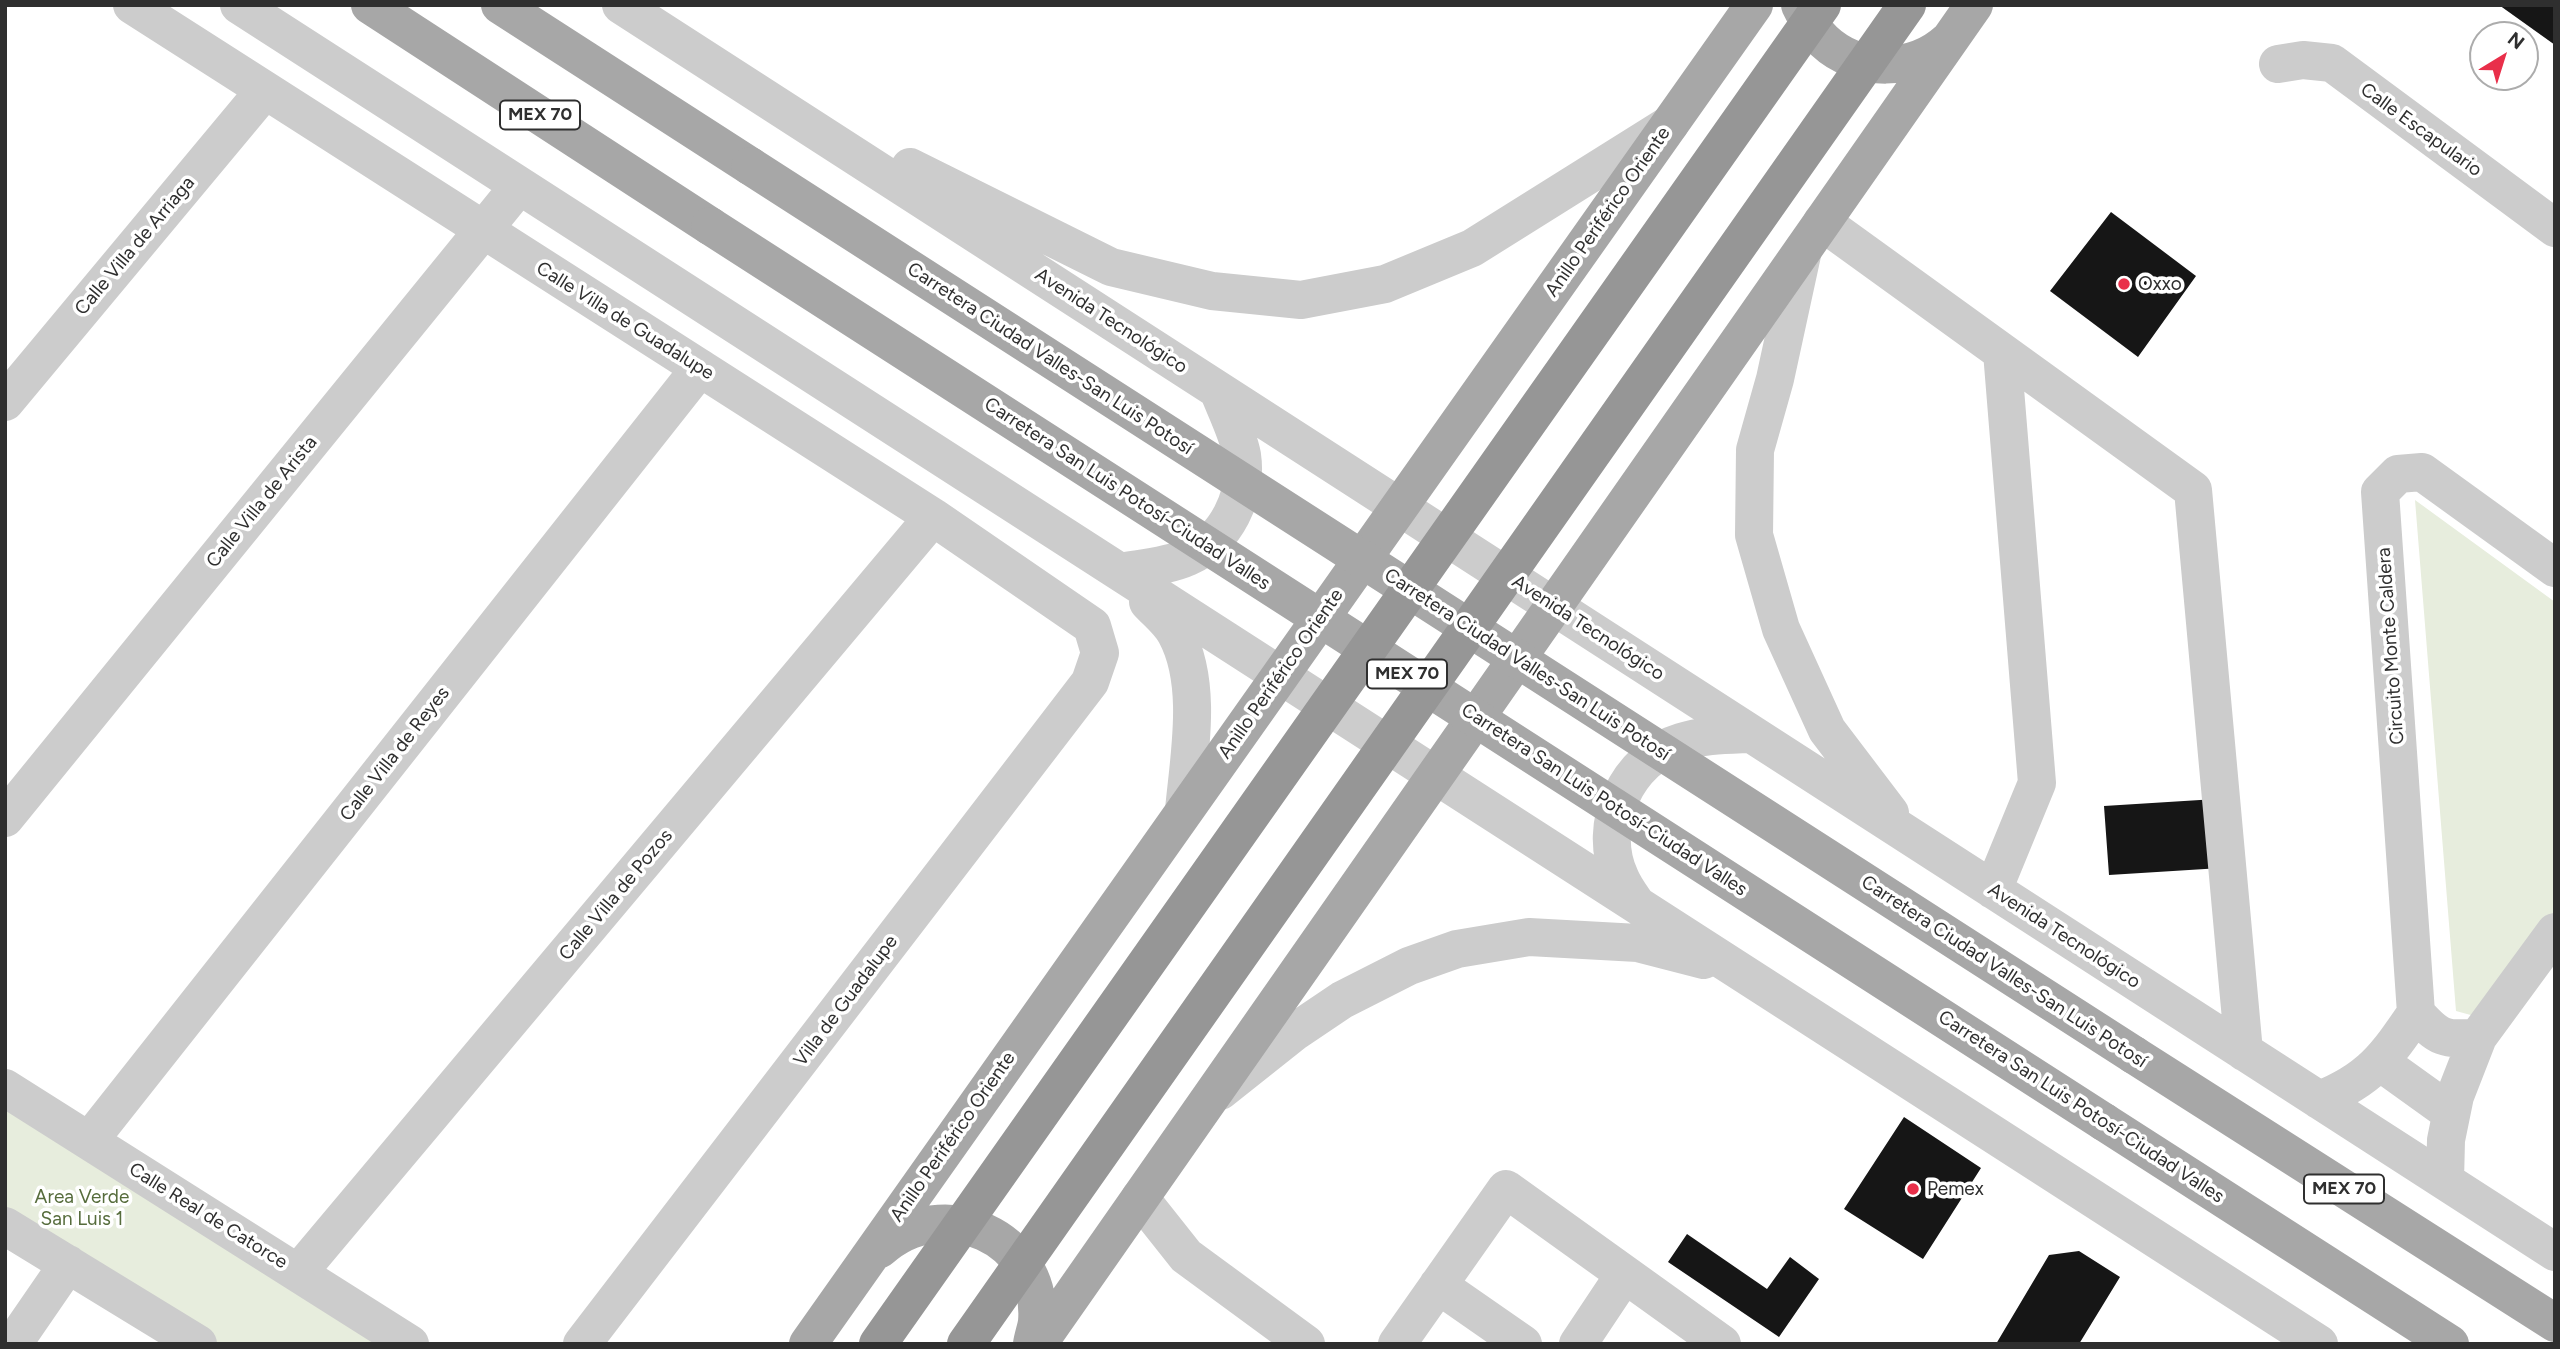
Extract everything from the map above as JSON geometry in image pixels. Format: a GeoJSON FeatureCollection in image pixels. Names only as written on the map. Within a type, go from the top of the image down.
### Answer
{"type":"FeatureCollection","features":[{"type":"Feature","properties":{"kind":"highway"},"geometry":{"type":"LineString","coordinates":[[878,1344],[1822,5]]}},
{"type":"Feature","properties":{"kind":"highway"},"geometry":{"type":"LineString","coordinates":[[966,1344],[1907,5]]}},
{"type":"Feature","properties":{"kind":"main road","name":"Carretera San Luis Potosí-Ciudad Valles"},"geometry":{"type":"LineString","coordinates":[[370,5],[2451,1344]]}},
{"type":"Feature","properties":{"kind":"main road","name":"Carretera Ciudad Valles-San Luis Potosí"},"geometry":{"type":"LineString","coordinates":[[500,5],[2122,1048],[2555,1323]]}},
{"type":"Feature","properties":{"kind":"main road","name":"Anillo Periférico Oriente"},"geometry":{"type":"LineString","coordinates":[[808,1344],[1754,5]]}},
{"type":"Feature","properties":{"kind":"main road"},"geometry":{"type":"LineString","coordinates":[[1800,5],[1807,22],[1824,41],[1844,56],[1868,64],[1894,65],[1919,60],[1941,47],[1964,20]]}},
{"type":"Feature","properties":{"kind":"main road"},"geometry":{"type":"LineString","coordinates":[[1038,1344],[1964,20]]}},
{"type":"Feature","properties":{"kind":"main road"},"geometry":{"type":"LineString","coordinates":[[863,1265],[882,1246],[905,1231],[931,1223],[959,1223],[985,1231],[1008,1247],[1025,1269],[1034,1294],[1037,1322],[1032,1344]]}},
{"type":"Feature","properties":{"kind":"street","name":"Calle Villa de Guadalupe"},"geometry":{"type":"LineString","coordinates":[[132,5],[933,517],[1091,625],[1100,653]]}},
{"type":"Feature","properties":{"kind":"street"},"geometry":{"type":"LineString","coordinates":[[239,5],[1280,676],[1437,774],[2295,1338]]}},
{"type":"Feature","properties":{"kind":"street","name":"Avenida Tecnológico"},"geometry":{"type":"LineString","coordinates":[[621,5],[2555,1252]]}},
{"type":"Feature","properties":{"kind":"street","name":"Calle Escapulario"},"geometry":{"type":"LineString","coordinates":[[2278,64],[2304,60],[2332,63],[2555,228]]}},
{"type":"Feature","properties":{"kind":"street","name":"Calle Villa de Arriaga"},"geometry":{"type":"LineString","coordinates":[[5,402],[265,90]]}},
{"type":"Feature","properties":{"kind":"street"},"geometry":{"type":"LineString","coordinates":[[793,116],[927,174],[1111,267],[1212,291],[1301,300],[1385,284],[1472,248],[1670,124]]}},
{"type":"Feature","properties":{"kind":"street","name":"Calle Villa de Arista"},"geometry":{"type":"LineString","coordinates":[[5,818],[519,186]]}},
{"type":"Feature","properties":{"kind":"street"},"geometry":{"type":"LineString","coordinates":[[1906,835],[1827,730],[1781,629],[1754,535],[1755,450],[1813,236],[2002,352],[2193,490],[2244,1052]]}},
{"type":"Feature","properties":{"kind":"street"},"geometry":{"type":"LineString","coordinates":[[1993,890],[2037,783],[2002,352]]}},
{"type":"Feature","properties":{"kind":"street","name":"Calle Villa de Reyes"},"geometry":{"type":"LineString","coordinates":[[89,1141],[700,368]]}},
{"type":"Feature","properties":{"kind":"street"},"geometry":{"type":"LineString","coordinates":[[1120,572],[1188,557],[1214,540],[1233,515],[1243,485],[1242,454],[1217,390]]}},
{"type":"Feature","properties":{"kind":"street","name":"Circuito Monte Caldera"},"geometry":{"type":"LineString","coordinates":[[2416,1013],[2381,492],[2398,474],[2422,472],[2555,568]]}},
{"type":"Feature","properties":{"kind":"street","name":"Calle Villa de Pozos"},"geometry":{"type":"LineString","coordinates":[[298,1273],[933,517]]}},
{"type":"Feature","properties":{"kind":"street"},"geometry":{"type":"LineString","coordinates":[[1120,572],[1175,632],[1185,655],[1190,676],[1192,725],[1184,810]]}},
{"type":"Feature","properties":{"kind":"street","name":"Villa de Guadalupe"},"geometry":{"type":"LineString","coordinates":[[582,1344],[1090,682],[1100,653]]}},
{"type":"Feature","properties":{"kind":"street"},"geometry":{"type":"LineString","coordinates":[[1637,905],[1619,876],[1612,845],[1614,811],[1628,781],[1651,757],[1680,742],[1751,734]]}},
{"type":"Feature","properties":{"kind":"street"},"geometry":{"type":"LineString","coordinates":[[2445,1181],[2446,1140],[2451,1113],[2478,1037],[2555,932]]}},
{"type":"Feature","properties":{"kind":"street"},"geometry":{"type":"LineString","coordinates":[[1210,1098],[1293,1033],[1342,1000],[1409,967],[1457,949],[1529,937],[1638,943],[1735,968]]}},
{"type":"Feature","properties":{"kind":"street"},"geometry":{"type":"LineString","coordinates":[[2319,1100],[2346,1090],[2370,1072],[2381,1062],[2416,1013],[2432,1031],[2455,1040],[2478,1037]]}},
{"type":"Feature","properties":{"kind":"street"},"geometry":{"type":"LineString","coordinates":[[2381,1062],[2451,1113]]}},
{"type":"Feature","properties":{"kind":"street","name":"Calle Real de Catorce"},"geometry":{"type":"LineString","coordinates":[[5,1088],[410,1344]]}},
{"type":"Feature","properties":{"kind":"street"},"geometry":{"type":"LineString","coordinates":[[1397,1344],[1506,1189],[1722,1344]]}},
{"type":"Feature","properties":{"kind":"street"},"geometry":{"type":"LineString","coordinates":[[1140,1198],[1186,1256],[1306,1344]]}},
{"type":"Feature","properties":{"kind":"street"},"geometry":{"type":"LineString","coordinates":[[5,1226],[198,1344]]}},
{"type":"Feature","properties":{"kind":"street"},"geometry":{"type":"LineString","coordinates":[[13,1344],[68,1264]]}},
{"type":"Feature","properties":{"kind":"street"},"geometry":{"type":"LineString","coordinates":[[1578,1344],[1624,1275]]}},
{"type":"Feature","properties":{"kind":"street"},"geometry":{"type":"LineString","coordinates":[[1438,1285],[1523,1344]]}},
{"type":"Feature","properties":{"kind":"green space"},"geometry":{"type":"Polygon","coordinates":[[[2415,500],[2555,602],[2555,911],[2478,1017],[2456,1011],[2415,500]]]}},
{"type":"Feature","properties":{"kind":"green space","name":"Area Verde San Luis 1"},"geometry":{"type":"Polygon","coordinates":[[[5,1104],[385,1344],[208,1344],[5,1216],[5,1104]]]}},
{"type":"Feature","properties":{"kind":"building"},"geometry":{"type":"Polygon","coordinates":[[[2499,5],[2555,5],[2555,45],[2539,34],[2539,21],[2521,21],[2499,5]]]}},
{"type":"Feature","properties":{"kind":"building","name":"Oxxo"},"geometry":{"type":"Polygon","coordinates":[[[2111,212],[2196,276],[2138,357],[2050,291],[2111,212]]]}},
{"type":"Feature","properties":{"kind":"building"},"geometry":{"type":"Polygon","coordinates":[[[2216,799],[2221,868],[2109,875],[2104,806],[2216,799]]]}},
{"type":"Feature","properties":{"kind":"building","name":"Pemex"},"geometry":{"type":"Polygon","coordinates":[[[1904,1117],[1981,1168],[1923,1259],[1844,1209],[1904,1117]]]}},
{"type":"Feature","properties":{"kind":"building"},"geometry":{"type":"Polygon","coordinates":[[[1687,1234],[1767,1289],[1790,1257],[1819,1279],[1779,1337],[1668,1262],[1687,1234]]]}},
{"type":"Feature","properties":{"kind":"building"},"geometry":{"type":"Polygon","coordinates":[[[2079,1251],[2120,1277],[2079,1344],[1996,1344],[2049,1255],[2079,1251]]]}},
{"type":"Feature","properties":{"kind":"place","name":"Oxxo"},"geometry":{"type":"Point","coordinates":[2124,284]}},
{"type":"Feature","properties":{"kind":"place","name":"Pemex"},"geometry":{"type":"Point","coordinates":[1913,1189]}}]}
